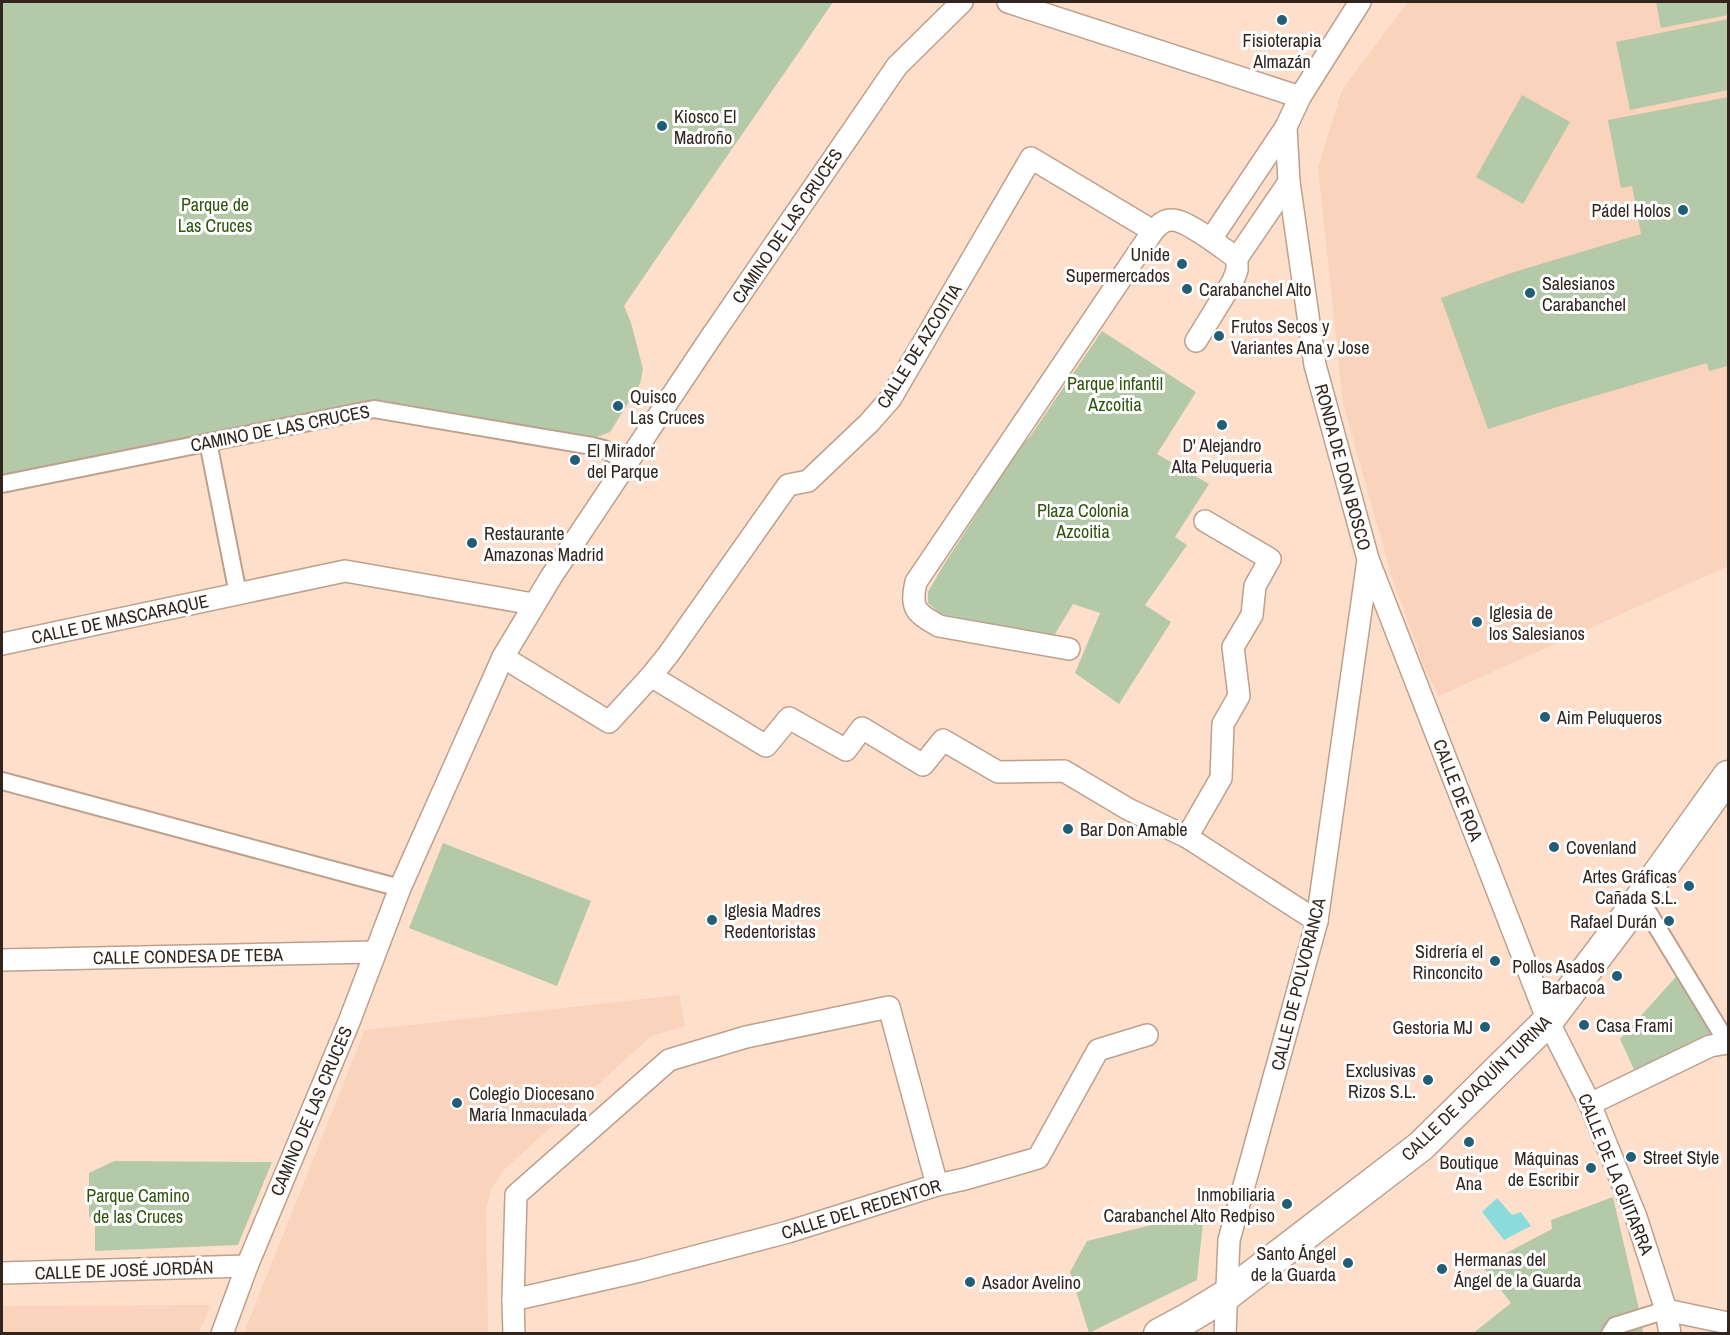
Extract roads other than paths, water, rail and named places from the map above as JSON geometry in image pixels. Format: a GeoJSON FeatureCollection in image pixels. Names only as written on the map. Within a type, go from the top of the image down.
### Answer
{"type":"FeatureCollection","features":[{"type":"Feature","properties":{"kind":"main road","name":"CALLE DE JOAQUÍN TURINA"},"geometry":{"type":"LineString","coordinates":[[1159,1334],[1228,1294],[1421,1146],[1548,1021],[1640,899],[1728,776]]}},
{"type":"Feature","properties":{"kind":"street","name":"CAMINO DE LAS CRUCES"},"geometry":{"type":"LineString","coordinates":[[222,1334],[247,1266],[349,1022],[400,888],[503,657],[533,604],[627,462],[897,66],[962,2]]}},
{"type":"Feature","properties":{"kind":"street"},"geometry":{"type":"LineString","coordinates":[[1008,2],[1036,6],[1300,97]]}},
{"type":"Feature","properties":{"kind":"street","name":"RONDA DE DON BOSCO"},"geometry":{"type":"LineString","coordinates":[[1360,2],[1300,97],[1286,127],[1289,182],[1315,365],[1368,560]]}},
{"type":"Feature","properties":{"kind":"street"},"geometry":{"type":"LineString","coordinates":[[1211,239],[1286,127]]}},
{"type":"Feature","properties":{"kind":"street","name":"CALLE DE AZCOITIA"},"geometry":{"type":"LineString","coordinates":[[503,657],[609,722],[668,655],[788,485],[808,481],[869,423],[891,398],[1031,158],[1153,231]]}},
{"type":"Feature","properties":{"kind":"street"},"geometry":{"type":"LineString","coordinates":[[1196,341],[1233,281],[1237,270],[1237,258],[1289,182]]}},
{"type":"Feature","properties":{"kind":"street"},"geometry":{"type":"LineString","coordinates":[[1069,649],[939,626],[920,615],[913,599],[916,582],[1153,231],[1163,221],[1173,220],[1183,223],[1211,239],[1237,258]]}},
{"type":"Feature","properties":{"kind":"street","name":"CAMINO DE LAS CRUCES"},"geometry":{"type":"LineString","coordinates":[[2,484],[374,409],[592,446],[604,449],[627,462]]}},
{"type":"Feature","properties":{"kind":"street"},"geometry":{"type":"LineString","coordinates":[[207,442],[238,594]]}},
{"type":"Feature","properties":{"kind":"street"},"geometry":{"type":"LineString","coordinates":[[1187,837],[1221,778],[1223,724],[1239,696],[1233,647],[1252,615],[1255,586],[1270,559],[1205,521]]}},
{"type":"Feature","properties":{"kind":"street","name":"CALLE DE POLVORANCA"},"geometry":{"type":"LineString","coordinates":[[1225,1334],[1229,1240],[1317,921],[1368,560]]}},
{"type":"Feature","properties":{"kind":"street","name":"CALLE DE ROA"},"geometry":{"type":"LineString","coordinates":[[1368,560],[1548,1021]]}},
{"type":"Feature","properties":{"kind":"street","name":"CALLE DE MASCARAQUE"},"geometry":{"type":"LineString","coordinates":[[2,644],[345,571],[533,604]]}},
{"type":"Feature","properties":{"kind":"street"},"geometry":{"type":"LineString","coordinates":[[651,676],[766,746],[789,718],[846,750],[862,728],[923,765],[943,740],[998,772],[1064,771],[1128,809],[1187,837],[1317,921]]}},
{"type":"Feature","properties":{"kind":"street"},"geometry":{"type":"LineString","coordinates":[[2,781],[400,888]]}},
{"type":"Feature","properties":{"kind":"street"},"geometry":{"type":"LineString","coordinates":[[1590,1104],[1725,1038],[1640,899]]}},
{"type":"Feature","properties":{"kind":"street","name":"CALLE CONDESA DE TEBA"},"geometry":{"type":"LineString","coordinates":[[2,960],[374,952]]}},
{"type":"Feature","properties":{"kind":"street"},"geometry":{"type":"LineString","coordinates":[[514,1334],[516,1194],[669,1060],[746,1037],[889,1007],[937,1185]]}},
{"type":"Feature","properties":{"kind":"street","name":"CALLE DE LA GUITARRA"},"geometry":{"type":"LineString","coordinates":[[1548,1021],[1590,1104],[1636,1217],[1666,1310],[1670,1334]]}},
{"type":"Feature","properties":{"kind":"street","name":"CALLE DEL REDENTOR"},"geometry":{"type":"LineString","coordinates":[[513,1300],[640,1271],[788,1232],[937,1185],[1038,1158],[1098,1050],[1147,1035]]}},
{"type":"Feature","properties":{"kind":"street","name":"CALLE DE JOSÉ JORDÁN"},"geometry":{"type":"LineString","coordinates":[[2,1273],[247,1266]]}},
{"type":"Feature","properties":{"kind":"street"},"geometry":{"type":"LineString","coordinates":[[1610,1334],[1615,1326],[1666,1310],[1728,1323]]}},
{"type":"Feature","properties":{"kind":"water"},"geometry":{"type":"Polygon","coordinates":[[[1497,1198],[1512,1215],[1521,1212],[1531,1226],[1504,1240],[1482,1212],[1497,1198]]]}},
{"type":"Feature","properties":{"kind":"place","name":"Fisioterapia Almazán"},"geometry":{"type":"Point","coordinates":[1282,20]}},
{"type":"Feature","properties":{"kind":"place","name":"Kiosco El Madroño"},"geometry":{"type":"Point","coordinates":[662,126]}},
{"type":"Feature","properties":{"kind":"place","name":"Pádel Holos"},"geometry":{"type":"Point","coordinates":[1683,210]}},
{"type":"Feature","properties":{"kind":"place","name":"Unide Supermercados"},"geometry":{"type":"Point","coordinates":[1182,264]}},
{"type":"Feature","properties":{"kind":"place","name":"Carabanchel Alto"},"geometry":{"type":"Point","coordinates":[1187,289]}},
{"type":"Feature","properties":{"kind":"place","name":"Salesianos Carabanchel"},"geometry":{"type":"Point","coordinates":[1530,293]}},
{"type":"Feature","properties":{"kind":"place","name":"Frutos Secos y Variantes Ana y Jose"},"geometry":{"type":"Point","coordinates":[1219,336]}},
{"type":"Feature","properties":{"kind":"place","name":"Quisco Las Cruces"},"geometry":{"type":"Point","coordinates":[618,406]}},
{"type":"Feature","properties":{"kind":"place","name":"D' Alejandro Alta Peluqueria"},"geometry":{"type":"Point","coordinates":[1222,425]}},
{"type":"Feature","properties":{"kind":"place","name":"El Mirador del Parque"},"geometry":{"type":"Point","coordinates":[575,460]}},
{"type":"Feature","properties":{"kind":"place","name":"Restaurante Amazonas Madrid"},"geometry":{"type":"Point","coordinates":[472,543]}},
{"type":"Feature","properties":{"kind":"place","name":"Iglesia de los Salesianos"},"geometry":{"type":"Point","coordinates":[1477,622]}},
{"type":"Feature","properties":{"kind":"place","name":"Aim Peluqueros"},"geometry":{"type":"Point","coordinates":[1545,717]}},
{"type":"Feature","properties":{"kind":"place","name":"Bar Don Amable"},"geometry":{"type":"Point","coordinates":[1068,829]}},
{"type":"Feature","properties":{"kind":"place","name":"Covenland"},"geometry":{"type":"Point","coordinates":[1554,847]}},
{"type":"Feature","properties":{"kind":"place","name":"Artes Gráficas Cañada S.L."},"geometry":{"type":"Point","coordinates":[1689,886]}},
{"type":"Feature","properties":{"kind":"place","name":"Iglesia Madres Redentoristas"},"geometry":{"type":"Point","coordinates":[712,920]}},
{"type":"Feature","properties":{"kind":"place","name":"Rafael Durán"},"geometry":{"type":"Point","coordinates":[1669,921]}},
{"type":"Feature","properties":{"kind":"place","name":"Sidrería el Rinconcito"},"geometry":{"type":"Point","coordinates":[1495,961]}},
{"type":"Feature","properties":{"kind":"place","name":"Pollos Asados Barbacoa"},"geometry":{"type":"Point","coordinates":[1617,976]}},
{"type":"Feature","properties":{"kind":"place","name":"Casa Frami"},"geometry":{"type":"Point","coordinates":[1584,1025]}},
{"type":"Feature","properties":{"kind":"place","name":"Gestoria MJ"},"geometry":{"type":"Point","coordinates":[1485,1027]}},
{"type":"Feature","properties":{"kind":"place","name":"Exclusivas Rizos S.L."},"geometry":{"type":"Point","coordinates":[1428,1080]}},
{"type":"Feature","properties":{"kind":"place","name":"Colegio Diocesano María Inmaculada"},"geometry":{"type":"Point","coordinates":[457,1103]}},
{"type":"Feature","properties":{"kind":"place","name":"Boutique Ana"},"geometry":{"type":"Point","coordinates":[1469,1142]}},
{"type":"Feature","properties":{"kind":"place","name":"Street Style"},"geometry":{"type":"Point","coordinates":[1631,1157]}},
{"type":"Feature","properties":{"kind":"place","name":"Máquinas de Escribir"},"geometry":{"type":"Point","coordinates":[1591,1168]}},
{"type":"Feature","properties":{"kind":"place","name":"Inmobiliaria Carabanchel Alto Redpiso"},"geometry":{"type":"Point","coordinates":[1287,1204]}},
{"type":"Feature","properties":{"kind":"place","name":"Santo Ángel de la Guarda"},"geometry":{"type":"Point","coordinates":[1348,1263]}},
{"type":"Feature","properties":{"kind":"place","name":"Hermanas del Ángel de la Guarda"},"geometry":{"type":"Point","coordinates":[1442,1269]}},
{"type":"Feature","properties":{"kind":"place","name":"Asador Avelino"},"geometry":{"type":"Point","coordinates":[970,1282]}},
{"type":"Feature","properties":{"kind":"park label","name":"Parque de Las Cruces"},"geometry":{"type":"Point","coordinates":[215,214]}},
{"type":"Feature","properties":{"kind":"park label","name":"Parque infantil Azcoitia"},"geometry":{"type":"Point","coordinates":[1115,394]}},
{"type":"Feature","properties":{"kind":"park label","name":"Plaza Colonia Azcoitia"},"geometry":{"type":"Point","coordinates":[1083,520]}},
{"type":"Feature","properties":{"kind":"park label","name":"Parque Camino de las Cruces"},"geometry":{"type":"Point","coordinates":[138,1205]}}]}
